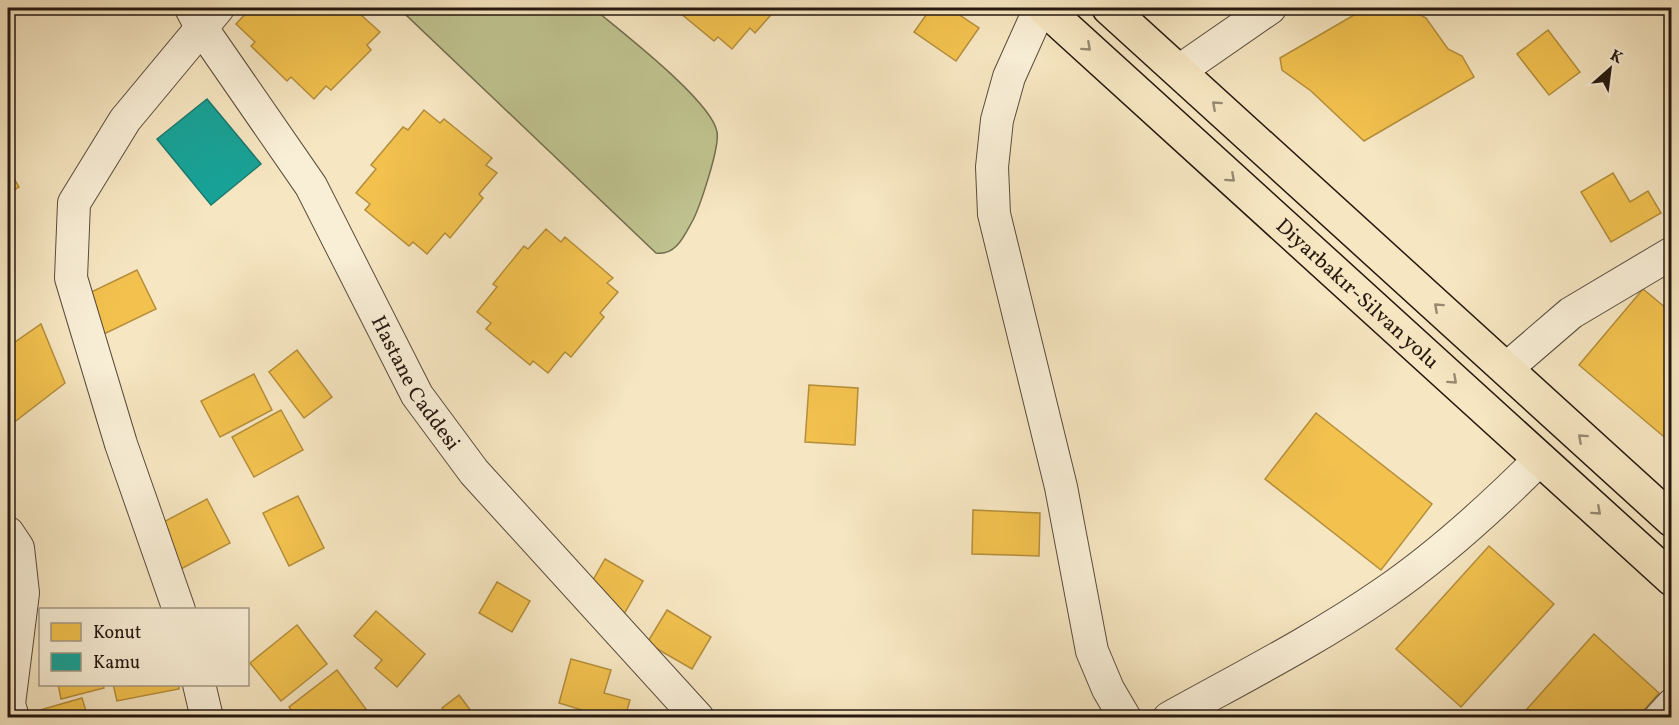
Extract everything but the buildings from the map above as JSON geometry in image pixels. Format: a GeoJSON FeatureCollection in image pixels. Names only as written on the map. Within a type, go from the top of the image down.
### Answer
{"type":"FeatureCollection","features":[{"type":"Feature","properties":{"kind":"highway","name":"Diyarbakır-Silvan yolu"},"geometry":{"type":"LineString","coordinates":[[1042,8],[1671,579]]}},
{"type":"Feature","properties":{"kind":"highway","name":"Diyarbakır-Silvan yolu"},"geometry":{"type":"LineString","coordinates":[[1109,8],[1671,520]]}},
{"type":"Feature","properties":{"kind":"street"},"geometry":{"type":"LineString","coordinates":[[1042,8],[1009,77],[997,120],[992,167],[994,214],[1061,487],[1092,651],[1108,689],[1125,717]]}},
{"type":"Feature","properties":{"kind":"street"},"geometry":{"type":"LineString","coordinates":[[1179,71],[1270,8]]}},
{"type":"Feature","properties":{"kind":"street"},"geometry":{"type":"LineString","coordinates":[[179,608],[120,444],[71,278],[74,203],[125,120],[204,14]]}},
{"type":"Feature","properties":{"kind":"street","name":"Hastane Caddesi"},"geometry":{"type":"LineString","coordinates":[[204,14],[311,186],[417,395],[474,472],[698,717]]}},
{"type":"Feature","properties":{"kind":"street"},"geometry":{"type":"LineString","coordinates":[[1506,369],[1571,313],[1671,253]]}},
{"type":"Feature","properties":{"kind":"street"},"geometry":{"type":"LineString","coordinates":[[1169,717],[1329,628],[1383,594],[1479,519],[1540,459]]}},
{"type":"Feature","properties":{"kind":"street"},"geometry":{"type":"LineString","coordinates":[[8,533],[18,548],[24,593],[9,704],[13,717]]}},
{"type":"Feature","properties":{"kind":"street"},"geometry":{"type":"LineString","coordinates":[[199,686],[207,717]]}},
{"type":"Feature","properties":{"kind":"street"},"geometry":{"type":"LineString","coordinates":[[1660,717],[1671,705]]}},
{"type":"Feature","properties":{"kind":"green space"},"geometry":{"type":"Polygon","coordinates":[[[403,8],[593,8],[643,49],[683,85],[711,119],[717,132],[716,150],[704,190],[693,220],[679,244],[669,251],[656,253],[404,13],[403,8]]]}}]}
